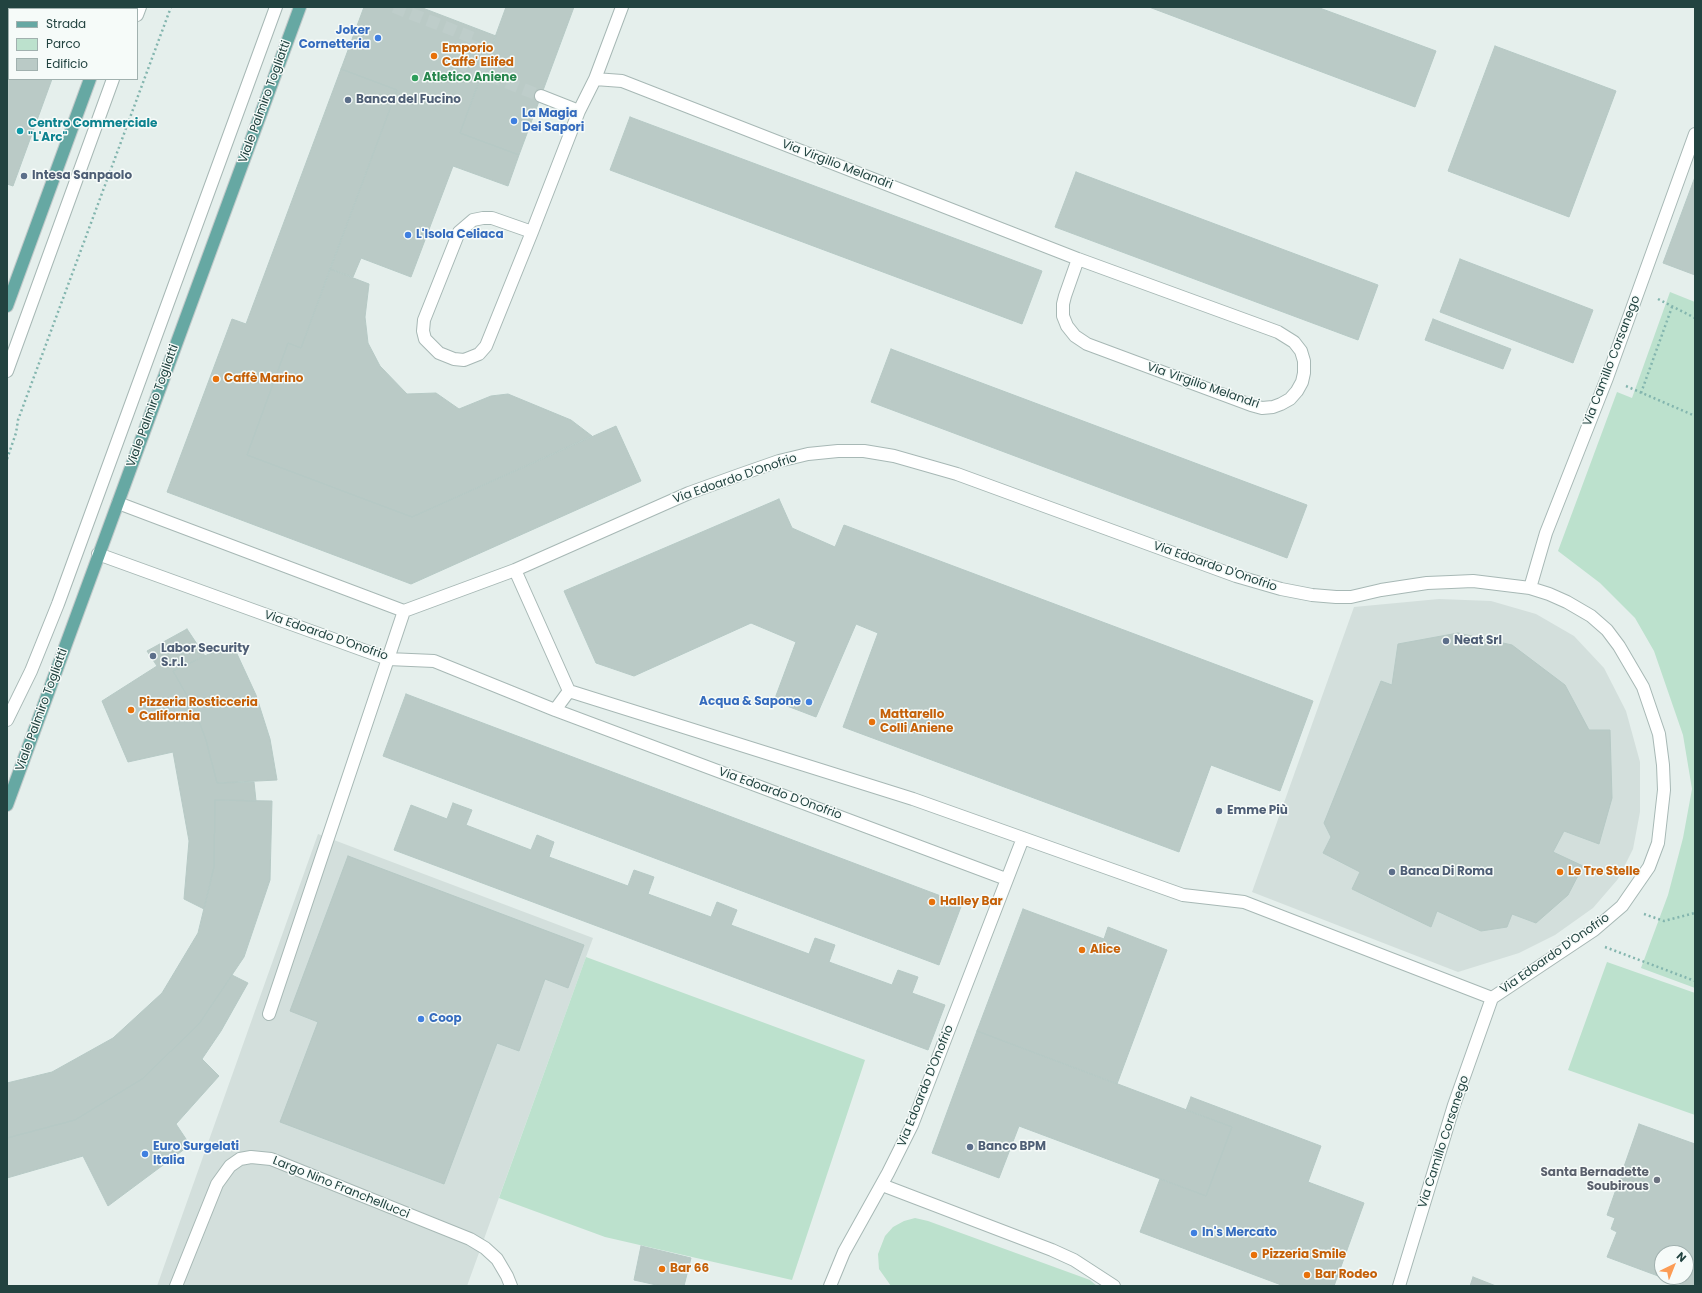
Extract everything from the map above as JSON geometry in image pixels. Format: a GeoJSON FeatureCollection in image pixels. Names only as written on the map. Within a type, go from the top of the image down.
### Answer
{"type":"FeatureCollection","features":[{"type":"Feature","properties":{"kind":"main road","name":"Viale Palmiro Togliatti"},"geometry":{"type":"LineString","coordinates":[[7,805],[300,7]]}},
{"type":"Feature","properties":{"kind":"main road"},"geometry":{"type":"LineString","coordinates":[[8,301],[90,80]]}},
{"type":"Feature","properties":{"kind":"street","name":"Viale Palmiro Togliatti"},"geometry":{"type":"LineString","coordinates":[[7,720],[31,671],[58,604],[276,7]]}},
{"type":"Feature","properties":{"kind":"street"},"geometry":{"type":"LineString","coordinates":[[532,232],[492,218],[473,220],[459,232],[424,320],[423,331],[425,339],[439,353],[454,359],[464,360],[479,354],[486,346],[532,232],[579,111],[595,79],[622,7]]}},
{"type":"Feature","properties":{"kind":"street","name":"Via Virgilio Melandri"},"geometry":{"type":"LineString","coordinates":[[595,79],[622,81],[1078,259],[1284,335],[1294,342],[1301,351],[1304,361],[1302,382],[1297,391],[1290,399],[1281,404],[1273,407],[1257,406],[1087,344],[1075,336],[1067,326],[1063,316],[1065,296],[1078,259]]}},
{"type":"Feature","properties":{"kind":"street"},"geometry":{"type":"LineString","coordinates":[[7,370],[113,80]]}},
{"type":"Feature","properties":{"kind":"street"},"geometry":{"type":"LineString","coordinates":[[541,96],[579,111]]}},
{"type":"Feature","properties":{"kind":"street","name":"Via Camillo Corsanego"},"geometry":{"type":"LineString","coordinates":[[1530,588],[1546,533],[1607,378],[1695,134]]}},
{"type":"Feature","properties":{"kind":"street","name":"Via Edoardo D'Onofrio"},"geometry":{"type":"LineString","coordinates":[[404,611],[515,570],[689,493],[738,475],[792,458],[822,452],[852,450],[894,456],[926,464],[1250,581],[1286,590],[1326,596],[1351,597],[1381,590],[1427,583],[1492,583],[1530,588],[1568,602],[1591,616],[1606,630],[1619,646],[1631,664],[1643,687],[1654,716],[1660,742],[1664,790],[1658,843],[1649,867],[1622,906],[1581,938],[1492,998],[1244,902],[1183,895],[913,799],[569,691]]}},
{"type":"Feature","properties":{"kind":"street"},"geometry":{"type":"LineString","coordinates":[[118,503],[404,611],[269,1014]]}},
{"type":"Feature","properties":{"kind":"street","name":"Via Edoardo D'Onofrio"},"geometry":{"type":"LineString","coordinates":[[98,554],[388,659],[434,660],[555,710],[1006,878]]}},
{"type":"Feature","properties":{"kind":"street"},"geometry":{"type":"LineString","coordinates":[[515,570],[569,691],[555,710]]}},
{"type":"Feature","properties":{"kind":"street","name":"Via Edoardo D'Onofrio"},"geometry":{"type":"LineString","coordinates":[[830,1286],[846,1247],[903,1145],[1006,878],[1023,838]]}},
{"type":"Feature","properties":{"kind":"street","name":"Via Camillo Corsanego"},"geometry":{"type":"LineString","coordinates":[[1398,1286],[1454,1105],[1492,998]]}},
{"type":"Feature","properties":{"kind":"street","name":"Largo Nino Franchellucci"},"geometry":{"type":"LineString","coordinates":[[176,1286],[217,1184],[230,1166],[240,1159],[251,1157],[271,1159],[470,1239],[485,1248],[496,1259],[508,1276],[511,1286]]}},
{"type":"Feature","properties":{"kind":"street"},"geometry":{"type":"LineString","coordinates":[[882,1185],[1052,1250],[1074,1260],[1114,1286]]}},
{"type":"Feature","properties":{"kind":"path"},"geometry":{"type":"LineString","coordinates":[[7,459],[16,433],[18,420],[171,7]]}},
{"type":"Feature","properties":{"kind":"path"},"geometry":{"type":"LineString","coordinates":[[1640,289],[1695,318]]}},
{"type":"Feature","properties":{"kind":"path"},"geometry":{"type":"LineString","coordinates":[[1641,393],[1672,307]]}},
{"type":"Feature","properties":{"kind":"path"},"geometry":{"type":"LineString","coordinates":[[1607,378],[1695,416]]}},
{"type":"Feature","properties":{"kind":"path"},"geometry":{"type":"LineString","coordinates":[[1622,906],[1664,921],[1695,913]]}},
{"type":"Feature","properties":{"kind":"path"},"geometry":{"type":"LineString","coordinates":[[1581,938],[1695,981]]}},
{"type":"Feature","properties":{"kind":"shaded area"},"geometry":{"type":"Polygon","coordinates":[[[1439,599],[1491,601],[1536,614],[1574,636],[1604,668],[1626,711],[1640,762],[1640,812],[1633,849],[1618,879],[1593,908],[1555,935],[1519,953],[1458,972],[1252,892],[1354,607],[1439,599]]]}},
{"type":"Feature","properties":{"kind":"shaded area"},"geometry":{"type":"Polygon","coordinates":[[[318,834],[593,938],[467,1286],[157,1286],[318,834]]]}},
{"type":"Feature","properties":{"kind":"green space"},"geometry":{"type":"Polygon","coordinates":[[[1670,292],[1695,302],[1695,988],[1641,968],[1668,895],[1683,838],[1692,789],[1683,735],[1654,651],[1635,618],[1600,583],[1558,551],[1617,392],[1632,398],[1670,292]]]}},
{"type":"Feature","properties":{"kind":"green space"},"geometry":{"type":"Polygon","coordinates":[[[586,957],[865,1060],[792,1280],[605,1237],[499,1198],[586,957]]]}},
{"type":"Feature","properties":{"kind":"green space"},"geometry":{"type":"Polygon","coordinates":[[[1607,962],[1695,993],[1695,1115],[1568,1070],[1607,962]]]}},
{"type":"Feature","properties":{"kind":"green space"},"geometry":{"type":"Polygon","coordinates":[[[915,1218],[928,1221],[1090,1280],[1097,1286],[891,1286],[879,1269],[878,1254],[885,1236],[893,1227],[904,1221],[915,1218]]]}},
{"type":"Feature","properties":{"kind":"building","name":"Centro Commerciale \"L'Arc\""},"geometry":{"type":"Polygon","coordinates":[[[7,7],[79,7],[8,8],[8,80],[52,80],[13,186],[7,184],[7,7]]]}},
{"type":"Feature","properties":{"kind":"building"},"geometry":{"type":"Polygon","coordinates":[[[364,7],[420,7],[496,36],[460,133],[519,155],[508,186],[453,166],[411,277],[361,258],[353,277],[330,269],[397,90],[341,69],[364,7]]]}},
{"type":"Feature","properties":{"kind":"building"},"geometry":{"type":"Polygon","coordinates":[[[506,7],[574,7],[519,155],[460,133],[506,7]]]}},
{"type":"Feature","properties":{"kind":"building"},"geometry":{"type":"Polygon","coordinates":[[[1149,7],[1317,7],[1436,51],[1415,107],[1149,7]]]}},
{"type":"Feature","properties":{"kind":"building"},"geometry":{"type":"Polygon","coordinates":[[[1495,46],[1616,91],[1569,217],[1448,171],[1495,46]]]}},
{"type":"Feature","properties":{"kind":"building"},"geometry":{"type":"Polygon","coordinates":[[[341,69],[397,90],[301,348],[288,343],[247,455],[412,517],[616,426],[641,481],[411,584],[167,492],[232,319],[246,324],[341,69]]]}},
{"type":"Feature","properties":{"kind":"building"},"geometry":{"type":"Polygon","coordinates":[[[630,117],[1042,271],[1022,324],[610,170],[630,117]]]}},
{"type":"Feature","properties":{"kind":"building"},"geometry":{"type":"Polygon","coordinates":[[[1076,172],[1378,285],[1358,340],[1055,227],[1076,172]]]}},
{"type":"Feature","properties":{"kind":"building"},"geometry":{"type":"Polygon","coordinates":[[[1695,177],[1695,275],[1663,263],[1695,177]]]}},
{"type":"Feature","properties":{"kind":"building"},"geometry":{"type":"Polygon","coordinates":[[[1460,259],[1593,310],[1573,363],[1440,312],[1460,259]]]}},
{"type":"Feature","properties":{"kind":"building"},"geometry":{"type":"Polygon","coordinates":[[[330,269],[369,284],[365,317],[368,343],[380,366],[407,394],[436,393],[459,409],[491,396],[508,394],[571,420],[592,436],[412,517],[247,455],[288,343],[301,348],[330,269]]]}},
{"type":"Feature","properties":{"kind":"building"},"geometry":{"type":"Polygon","coordinates":[[[1433,319],[1511,349],[1503,369],[1425,340],[1433,319]]]}},
{"type":"Feature","properties":{"kind":"building"},"geometry":{"type":"Polygon","coordinates":[[[891,349],[1307,505],[1287,558],[871,402],[891,349]]]}},
{"type":"Feature","properties":{"kind":"building"},"geometry":{"type":"Polygon","coordinates":[[[779,499],[792,528],[835,547],[844,525],[1313,701],[1280,791],[1211,765],[1179,852],[843,727],[878,633],[856,624],[816,717],[774,701],[796,642],[751,623],[634,676],[596,663],[564,591],[779,499]]]}},
{"type":"Feature","properties":{"kind":"building"},"geometry":{"type":"Polygon","coordinates":[[[187,629],[205,656],[173,671],[194,708],[206,740],[217,783],[254,782],[256,801],[215,800],[214,867],[204,909],[184,899],[189,841],[173,752],[128,762],[102,701],[157,666],[147,651],[187,629]]]}},
{"type":"Feature","properties":{"kind":"building"},"geometry":{"type":"Polygon","coordinates":[[[1458,633],[1512,645],[1565,685],[1589,730],[1610,730],[1612,798],[1599,844],[1564,831],[1553,852],[1583,866],[1568,895],[1536,923],[1512,914],[1507,927],[1481,931],[1437,911],[1431,927],[1352,889],[1360,872],[1323,853],[1331,837],[1324,823],[1381,681],[1392,685],[1398,644],[1458,633]]]}},
{"type":"Feature","properties":{"kind":"building"},"geometry":{"type":"Polygon","coordinates":[[[232,643],[256,695],[270,739],[277,780],[217,783],[206,740],[194,708],[173,671],[232,643]]]}},
{"type":"Feature","properties":{"kind":"building"},"geometry":{"type":"Polygon","coordinates":[[[406,694],[962,904],[939,965],[383,756],[406,694]]]}},
{"type":"Feature","properties":{"kind":"building"},"geometry":{"type":"Polygon","coordinates":[[[215,800],[272,801],[270,880],[244,957],[199,1024],[142,1079],[75,1120],[7,1138],[7,1083],[52,1072],[113,1038],[162,993],[198,933],[214,867],[215,800]]]}},
{"type":"Feature","properties":{"kind":"building"},"geometry":{"type":"Polygon","coordinates":[[[453,803],[472,810],[466,825],[531,850],[537,835],[554,842],[549,857],[628,886],[634,870],[654,877],[648,894],[711,917],[717,902],[737,910],[731,925],[809,954],[815,938],[835,945],[829,962],[892,985],[898,970],[918,977],[912,993],[945,1005],[928,1050],[394,850],[411,805],[447,819],[453,803]]]}},
{"type":"Feature","properties":{"kind":"building","name":"Coop"},"geometry":{"type":"Polygon","coordinates":[[[348,856],[584,945],[568,988],[545,979],[519,1051],[497,1043],[444,1184],[280,1122],[318,1022],[290,1011],[348,856]]]}},
{"type":"Feature","properties":{"kind":"building"},"geometry":{"type":"Polygon","coordinates":[[[1023,909],[1104,939],[1108,927],[1167,950],[1117,1084],[977,1031],[1023,909]]]}},
{"type":"Feature","properties":{"kind":"building"},"geometry":{"type":"Polygon","coordinates":[[[232,975],[248,983],[221,1031],[202,1059],[219,1076],[176,1124],[190,1145],[108,1206],[83,1156],[7,1178],[7,1138],[75,1120],[142,1079],[199,1024],[232,975]]]}},
{"type":"Feature","properties":{"kind":"building"},"geometry":{"type":"Polygon","coordinates":[[[977,1031],[1232,1127],[1206,1196],[1019,1126],[999,1178],[932,1153],[977,1031]]]}},
{"type":"Feature","properties":{"kind":"building"},"geometry":{"type":"Polygon","coordinates":[[[1191,1097],[1321,1146],[1308,1182],[1364,1203],[1334,1286],[1284,1286],[1140,1232],[1160,1179],[1206,1196],[1232,1127],[1186,1110],[1191,1097]]]}},
{"type":"Feature","properties":{"kind":"building","name":"Santa Bernadette Soubirous"},"geometry":{"type":"Polygon","coordinates":[[[1639,1124],[1695,1144],[1695,1286],[1682,1285],[1694,1285],[1694,1245],[1654,1245],[1654,1274],[1607,1257],[1617,1232],[1611,1229],[1615,1218],[1607,1215],[1639,1124]]]}},
{"type":"Feature","properties":{"kind":"building","name":"Bar 66"},"geometry":{"type":"Polygon","coordinates":[[[641,1246],[691,1258],[684,1286],[661,1286],[634,1280],[641,1246]]]}},
{"type":"Feature","properties":{"kind":"building"},"geometry":{"type":"Polygon","coordinates":[[[1473,1277],[1496,1286],[1470,1286],[1473,1277]]]}},
{"type":"Feature","properties":{"kind":"tunnel"},"geometry":{"type":"LineString","coordinates":[[394,7],[476,39],[465,66],[541,96]]}},
{"type":"Feature","properties":{"kind":"place","name":"Joker Cornetteria"},"geometry":{"type":"Point","coordinates":[378,38]}},
{"type":"Feature","properties":{"kind":"place","name":"Emporio Caffe' Elifed"},"geometry":{"type":"Point","coordinates":[434,56]}},
{"type":"Feature","properties":{"kind":"place","name":"Atletico Aniene"},"geometry":{"type":"Point","coordinates":[415,78]}},
{"type":"Feature","properties":{"kind":"place","name":"Banca del Fucino"},"geometry":{"type":"Point","coordinates":[348,100]}},
{"type":"Feature","properties":{"kind":"place","name":"La Magia Dei Sapori"},"geometry":{"type":"Point","coordinates":[514,121]}},
{"type":"Feature","properties":{"kind":"place","name":"Centro Commerciale \"L'Arc\""},"geometry":{"type":"Point","coordinates":[20,131]}},
{"type":"Feature","properties":{"kind":"place","name":"Intesa Sanpaolo"},"geometry":{"type":"Point","coordinates":[24,176]}},
{"type":"Feature","properties":{"kind":"place","name":"L'Isola Celiaca"},"geometry":{"type":"Point","coordinates":[408,235]}},
{"type":"Feature","properties":{"kind":"place","name":"Caffè Marino"},"geometry":{"type":"Point","coordinates":[216,379]}},
{"type":"Feature","properties":{"kind":"place","name":"Neat Srl"},"geometry":{"type":"Point","coordinates":[1446,641]}},
{"type":"Feature","properties":{"kind":"place","name":"Labor Security S.r.l."},"geometry":{"type":"Point","coordinates":[153,656]}},
{"type":"Feature","properties":{"kind":"place","name":"Acqua & Sapone"},"geometry":{"type":"Point","coordinates":[809,702]}},
{"type":"Feature","properties":{"kind":"place","name":"Pizzeria Rosticceria California"},"geometry":{"type":"Point","coordinates":[131,710]}},
{"type":"Feature","properties":{"kind":"place","name":"Mattarello Colli Aniene"},"geometry":{"type":"Point","coordinates":[872,722]}},
{"type":"Feature","properties":{"kind":"place","name":"Emme Più"},"geometry":{"type":"Point","coordinates":[1219,811]}},
{"type":"Feature","properties":{"kind":"place","name":"Banca Di Roma"},"geometry":{"type":"Point","coordinates":[1392,872]}},
{"type":"Feature","properties":{"kind":"place","name":"Le Tre Stelle"},"geometry":{"type":"Point","coordinates":[1560,872]}},
{"type":"Feature","properties":{"kind":"place","name":"Halley Bar"},"geometry":{"type":"Point","coordinates":[932,902]}},
{"type":"Feature","properties":{"kind":"place","name":"Alice"},"geometry":{"type":"Point","coordinates":[1082,950]}},
{"type":"Feature","properties":{"kind":"place","name":"Coop"},"geometry":{"type":"Point","coordinates":[421,1019]}},
{"type":"Feature","properties":{"kind":"place","name":"Banco BPM"},"geometry":{"type":"Point","coordinates":[970,1147]}},
{"type":"Feature","properties":{"kind":"place","name":"Euro Surgelati Italia"},"geometry":{"type":"Point","coordinates":[145,1154]}},
{"type":"Feature","properties":{"kind":"place","name":"Santa Bernadette Soubirous"},"geometry":{"type":"Point","coordinates":[1657,1180]}},
{"type":"Feature","properties":{"kind":"place","name":"In's Mercato"},"geometry":{"type":"Point","coordinates":[1194,1233]}},
{"type":"Feature","properties":{"kind":"place","name":"Pizzeria Smile"},"geometry":{"type":"Point","coordinates":[1254,1255]}},
{"type":"Feature","properties":{"kind":"place","name":"Bar 66"},"geometry":{"type":"Point","coordinates":[662,1269]}},
{"type":"Feature","properties":{"kind":"place","name":"Bar Rodeo"},"geometry":{"type":"Point","coordinates":[1307,1275]}}]}
